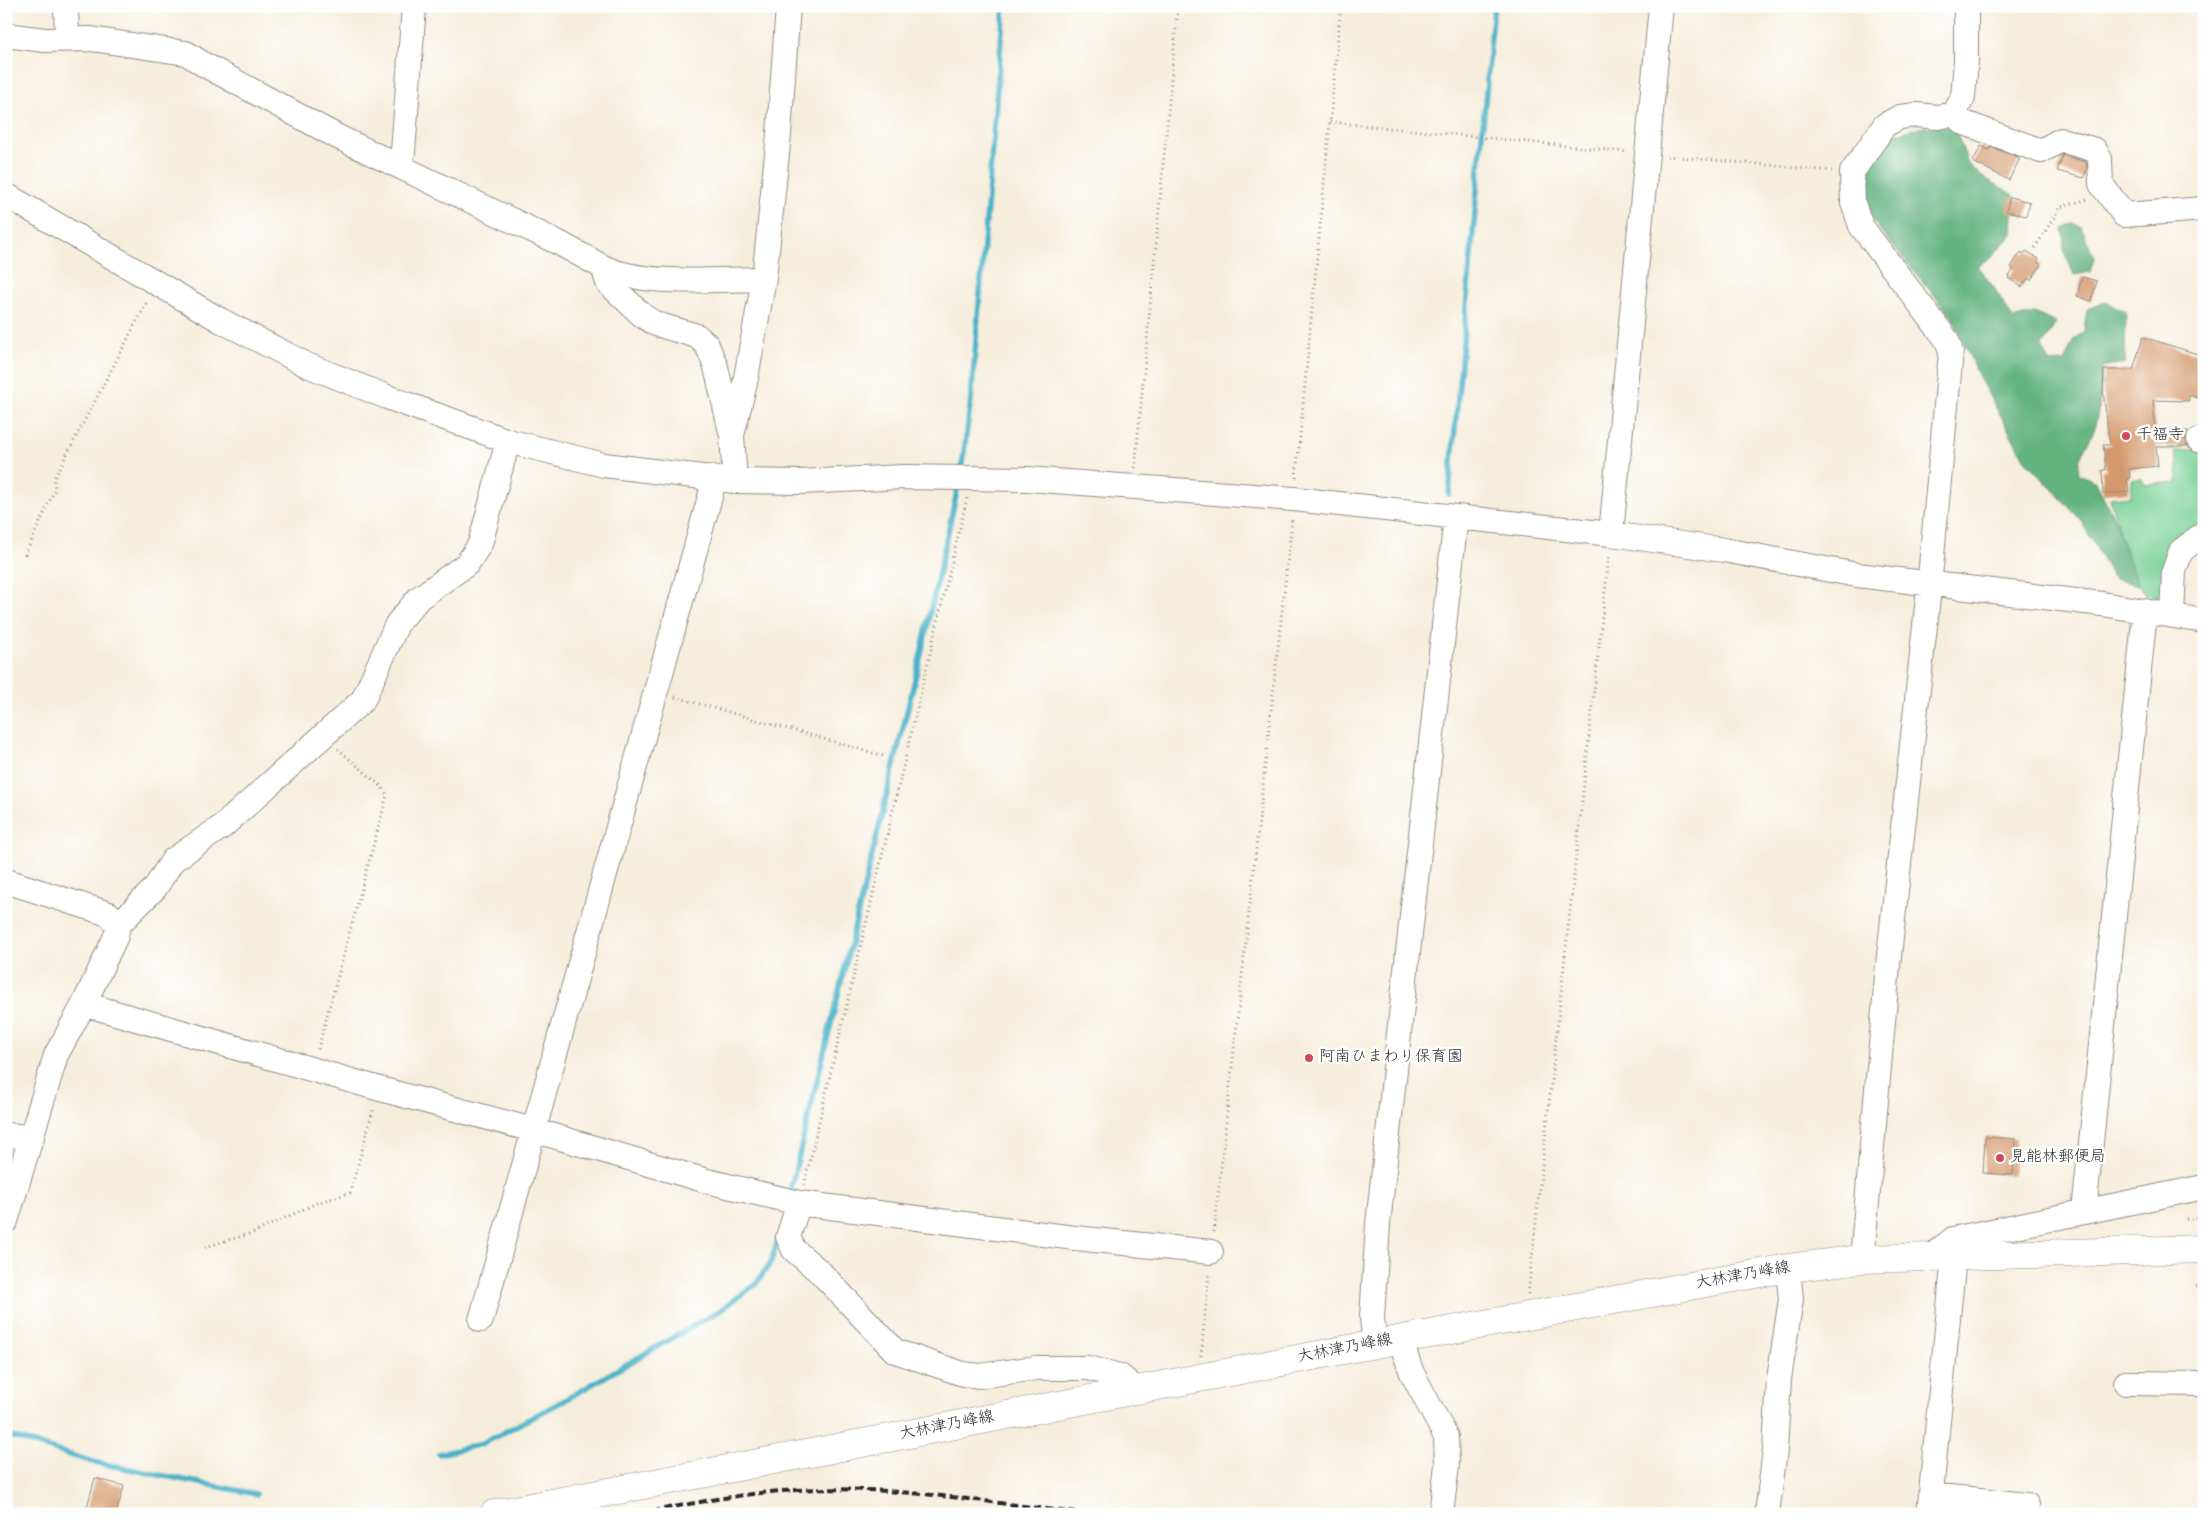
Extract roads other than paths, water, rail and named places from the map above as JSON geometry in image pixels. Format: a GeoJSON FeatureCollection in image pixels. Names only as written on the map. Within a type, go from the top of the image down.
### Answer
{"type":"FeatureCollection","features":[{"type":"Feature","properties":{"kind":"main road","name":"大林津乃峰線"},"geometry":{"type":"LineString","coordinates":[[494,1514],[1387,1342],[1788,1268],[1862,1259],[2204,1250]]}},
{"type":"Feature","properties":{"kind":"street"},"geometry":{"type":"LineString","coordinates":[[66,6],[67,39]]}},
{"type":"Feature","properties":{"kind":"street"},"geometry":{"type":"LineString","coordinates":[[398,164],[403,152],[414,6]]}},
{"type":"Feature","properties":{"kind":"street"},"geometry":{"type":"LineString","coordinates":[[481,1320],[711,493],[724,480],[732,435],[745,383],[764,279],[778,144],[788,6]]}},
{"type":"Feature","properties":{"kind":"street"},"geometry":{"type":"LineString","coordinates":[[1611,534],[1662,6]]}},
{"type":"Feature","properties":{"kind":"street"},"geometry":{"type":"LineString","coordinates":[[1954,114],[1963,97],[1966,61],[1966,6]]}},
{"type":"Feature","properties":{"kind":"street"},"geometry":{"type":"LineString","coordinates":[[6,35],[45,40],[91,39],[186,53],[336,136],[398,164],[618,274],[646,279],[764,279]]}},
{"type":"Feature","properties":{"kind":"street"},"geometry":{"type":"LineString","coordinates":[[1862,1259],[1888,965],[1930,584],[1951,352],[1947,340],[1861,226],[1853,203],[1852,172],[1885,125],[1900,116],[1938,117],[1954,114]]}},
{"type":"Feature","properties":{"kind":"street"},"geometry":{"type":"LineString","coordinates":[[1954,114],[1962,122],[2041,151],[2061,140],[2095,150],[2100,159],[2101,184],[2124,215],[2204,209]]}},
{"type":"Feature","properties":{"kind":"street"},"geometry":{"type":"LineString","coordinates":[[6,195],[220,320],[307,365],[387,397],[508,441],[604,465],[724,480],[799,482],[904,477],[1028,479],[1294,499],[1611,534],[1724,550],[1857,575],[2145,610],[2204,621]]}},
{"type":"Feature","properties":{"kind":"street"},"geometry":{"type":"LineString","coordinates":[[603,267],[608,283],[643,316],[656,324],[697,336],[706,345],[716,367],[732,435]]}},
{"type":"Feature","properties":{"kind":"street"},"geometry":{"type":"LineString","coordinates":[[6,1222],[56,1055],[84,1004],[116,936],[118,925],[154,888],[173,860],[223,826],[363,700],[397,624],[419,598],[467,564],[480,544],[508,441]]}},
{"type":"Feature","properties":{"kind":"street"},"geometry":{"type":"LineString","coordinates":[[1441,1514],[1448,1465],[1446,1437],[1412,1373],[1387,1342],[1372,1318],[1378,1224],[1456,517]]}},
{"type":"Feature","properties":{"kind":"street"},"geometry":{"type":"LineString","coordinates":[[2172,614],[2174,571],[2181,551],[2204,533]]}},
{"type":"Feature","properties":{"kind":"street"},"geometry":{"type":"LineString","coordinates":[[2084,1212],[2145,610]]}},
{"type":"Feature","properties":{"kind":"street"},"geometry":{"type":"LineString","coordinates":[[6,881],[109,914],[118,925]]}},
{"type":"Feature","properties":{"kind":"street"},"geometry":{"type":"LineString","coordinates":[[84,1004],[380,1089],[533,1130],[707,1181],[792,1201],[1018,1229],[1074,1238],[1212,1252]]}},
{"type":"Feature","properties":{"kind":"street"},"geometry":{"type":"LineString","coordinates":[[6,1134],[32,1137]]}},
{"type":"Feature","properties":{"kind":"street"},"geometry":{"type":"LineString","coordinates":[[2027,1505],[1930,1504],[1954,1271],[1943,1256],[1953,1239],[2204,1187]]}},
{"type":"Feature","properties":{"kind":"street"},"geometry":{"type":"LineString","coordinates":[[792,1201],[788,1238],[794,1250],[821,1273],[895,1351],[962,1374],[980,1376],[1036,1368],[1088,1368],[1120,1376],[1137,1390]]}},
{"type":"Feature","properties":{"kind":"street"},"geometry":{"type":"LineString","coordinates":[[1767,1514],[1775,1450],[1779,1379],[1790,1299],[1788,1268]]}},
{"type":"Feature","properties":{"kind":"street"},"geometry":{"type":"LineString","coordinates":[[2126,1382],[2204,1384]]}},
{"type":"Feature","properties":{"kind":"waterway"},"geometry":{"type":"LineString","coordinates":[[961,473],[971,400],[1004,6]]}},
{"type":"Feature","properties":{"kind":"waterway"},"geometry":{"type":"LineString","coordinates":[[1449,494],[1494,6]]}},
{"type":"Feature","properties":{"kind":"waterway"},"geometry":{"type":"LineString","coordinates":[[789,1196],[921,654],[959,482]]}},
{"type":"Feature","properties":{"kind":"waterway"},"geometry":{"type":"LineString","coordinates":[[439,1454],[482,1444],[563,1401],[719,1311],[756,1284],[771,1262],[779,1236]]}},
{"type":"Feature","properties":{"kind":"waterway"},"geometry":{"type":"LineString","coordinates":[[6,1435],[93,1462],[256,1494]]}},
{"type":"Feature","properties":{"kind":"railway"},"geometry":{"type":"LineString","coordinates":[[640,1514],[737,1496],[777,1491],[833,1489],[906,1492],[1087,1514]]}},
{"type":"Feature","properties":{"kind":"place","name":"千福寺"},"geometry":{"type":"Point","coordinates":[2126,436]}},
{"type":"Feature","properties":{"kind":"place","name":"阿南ひまわり保育園"},"geometry":{"type":"Point","coordinates":[1309,1058]}},
{"type":"Feature","properties":{"kind":"place","name":"見能林郵便局"},"geometry":{"type":"Point","coordinates":[2000,1158]}}]}
